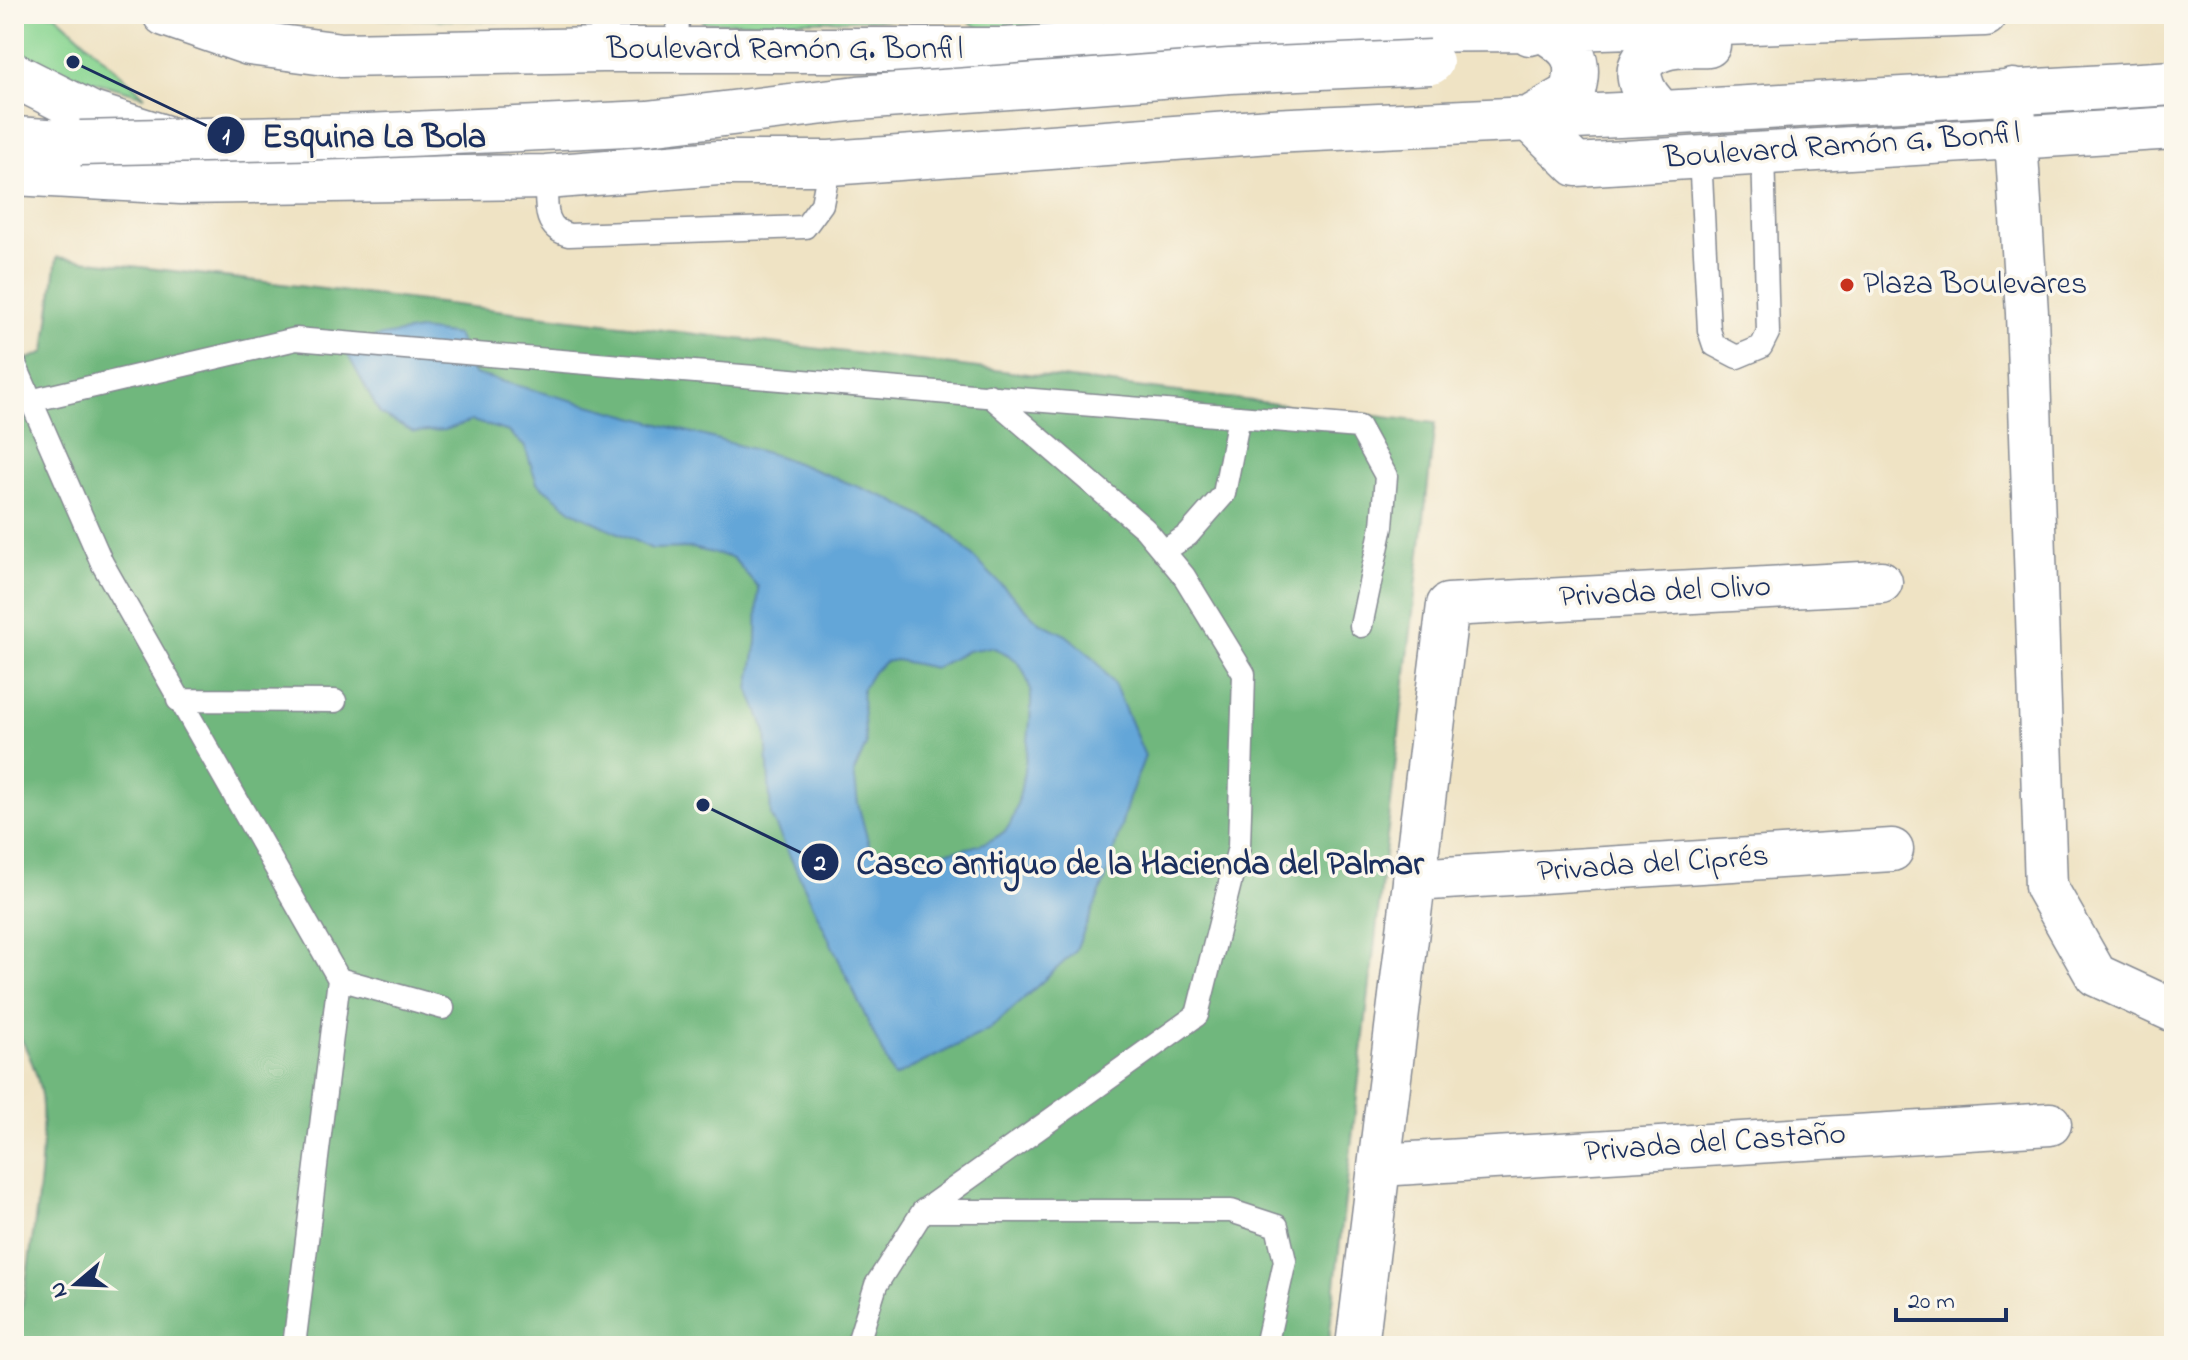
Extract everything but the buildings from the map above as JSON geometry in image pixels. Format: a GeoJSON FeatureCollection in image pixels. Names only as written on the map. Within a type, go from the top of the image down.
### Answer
{"type":"FeatureCollection","features":[{"type":"Feature","properties":{"kind":"main road","name":"Boulevard Ramón G. Bonfil"},"geometry":{"type":"LineString","coordinates":[[165,14],[249,43],[341,55],[601,32],[678,32],[1004,50],[1358,22],[1472,21],[1542,29],[1970,15]]}},
{"type":"Feature","properties":{"kind":"main road"},"geometry":{"type":"LineString","coordinates":[[1663,113],[1648,102],[1638,86],[1640,68],[1649,55],[1664,48],[1868,37],[1970,15]]}},
{"type":"Feature","properties":{"kind":"main road"},"geometry":{"type":"LineString","coordinates":[[14,139],[80,143],[350,136],[648,123],[858,98],[1230,71],[1431,62],[1542,29],[1569,45],[1579,72],[1572,94],[1529,119]]}},
{"type":"Feature","properties":{"kind":"main road"},"geometry":{"type":"LineString","coordinates":[[14,75],[57,99],[136,131],[219,150],[718,163]]}},
{"type":"Feature","properties":{"kind":"main road","name":"Boulevard Ramón G. Bonfil"},"geometry":{"type":"LineString","coordinates":[[14,139],[76,174],[181,182],[546,177],[718,163],[830,163],[1271,131],[1663,113],[2013,90],[2174,83]]}},
{"type":"Feature","properties":{"kind":"main road"},"geometry":{"type":"LineString","coordinates":[[14,173],[76,174]]}},
{"type":"Feature","properties":{"kind":"street"},"geometry":{"type":"LineString","coordinates":[[2013,90],[2027,313],[2046,887],[2096,975],[2174,1011]]}},
{"type":"Feature","properties":{"kind":"street","name":"Boulevard Ramón G. Bonfil"},"geometry":{"type":"LineString","coordinates":[[1529,119],[1576,165],[2015,135],[2172,129]]}},
{"type":"Feature","properties":{"kind":"street","name":"Privada del Olivo"},"geometry":{"type":"LineString","coordinates":[[1414,880],[1448,605],[1881,582]]}},
{"type":"Feature","properties":{"kind":"street","name":"Privada del Ciprés"},"geometry":{"type":"LineString","coordinates":[[1414,880],[1892,850]]}},
{"type":"Feature","properties":{"kind":"street"},"geometry":{"type":"LineString","coordinates":[[1357,1346],[1414,880]]}},
{"type":"Feature","properties":{"kind":"street","name":"Privada del Castaño"},"geometry":{"type":"LineString","coordinates":[[1380,1165],[2050,1124]]}},
{"type":"Feature","properties":{"kind":"lane"},"geometry":{"type":"LineString","coordinates":[[1700,156],[1709,330],[1714,345],[1737,357],[1761,347],[1768,333],[1763,152]]}},
{"type":"Feature","properties":{"kind":"lane"},"geometry":{"type":"LineString","coordinates":[[546,177],[548,221],[556,232],[569,235],[805,227],[822,204],[830,163]]}},
{"type":"Feature","properties":{"kind":"lane"},"geometry":{"type":"LineString","coordinates":[[30,401],[296,339],[1359,427],[1386,476],[1382,526],[1361,626]]}},
{"type":"Feature","properties":{"kind":"lane"},"geometry":{"type":"LineString","coordinates":[[14,362],[102,563],[339,979],[294,1346]]}},
{"type":"Feature","properties":{"kind":"lane"},"geometry":{"type":"LineString","coordinates":[[857,1346],[876,1285],[923,1211],[1197,1015],[1239,847],[1244,674],[1184,576],[1145,529],[989,395]]}},
{"type":"Feature","properties":{"kind":"lane"},"geometry":{"type":"LineString","coordinates":[[1164,551],[1188,535],[1224,494],[1239,417]]}},
{"type":"Feature","properties":{"kind":"lane"},"geometry":{"type":"LineString","coordinates":[[178,700],[335,701]]}},
{"type":"Feature","properties":{"kind":"lane"},"geometry":{"type":"LineString","coordinates":[[339,979],[443,1008]]}},
{"type":"Feature","properties":{"kind":"lane"},"geometry":{"type":"LineString","coordinates":[[923,1211],[1231,1211],[1277,1226],[1285,1261],[1266,1346]]}},
{"type":"Feature","properties":{"kind":"green space"},"geometry":{"type":"Polygon","coordinates":[[[14,14],[55,14],[145,96],[64,73],[14,50],[14,14]]]}},
{"type":"Feature","properties":{"kind":"green space"},"geometry":{"type":"Polygon","coordinates":[[[358,14],[586,14],[586,23],[379,18],[358,14]]]}},
{"type":"Feature","properties":{"kind":"green space"},"geometry":{"type":"Polygon","coordinates":[[[702,14],[1158,14],[1094,38],[1004,46],[964,18],[703,23],[702,14]]]}},
{"type":"Feature","properties":{"kind":"green space"},"geometry":{"type":"Polygon","coordinates":[[[57,257],[1435,423],[1328,1346],[16,1346],[41,1166],[42,1106],[36,1074],[14,1025],[14,365],[45,352],[57,257]]]}},
{"type":"Feature","properties":{"kind":"water"},"geometry":{"type":"Polygon","coordinates":[[[420,330],[457,335],[474,374],[778,456],[890,499],[944,528],[1039,622],[1066,635],[1093,657],[1115,686],[1145,756],[1129,798],[1105,881],[1075,952],[990,1029],[894,1077],[771,816],[766,732],[749,689],[757,642],[758,587],[733,558],[692,548],[652,549],[574,512],[537,483],[525,447],[509,432],[472,421],[445,430],[414,432],[380,414],[348,355],[376,337],[420,330]],[[991,647],[967,651],[935,668],[896,660],[885,662],[873,672],[862,690],[866,745],[854,772],[858,804],[870,849],[902,853],[959,850],[992,839],[1005,831],[1011,822],[1025,766],[1031,692],[1018,662],[991,647]]]}},
{"type":"Feature","properties":{"kind":"place","name":"Esquina La Bola"},"geometry":{"type":"Point","coordinates":[73,62]}},
{"type":"Feature","properties":{"kind":"place","name":"Plaza Boulevares"},"geometry":{"type":"Point","coordinates":[1847,285]}},
{"type":"Feature","properties":{"kind":"place","name":"Casco antiguo de la Hacienda del Palmar"},"geometry":{"type":"Point","coordinates":[703,805]}}]}
